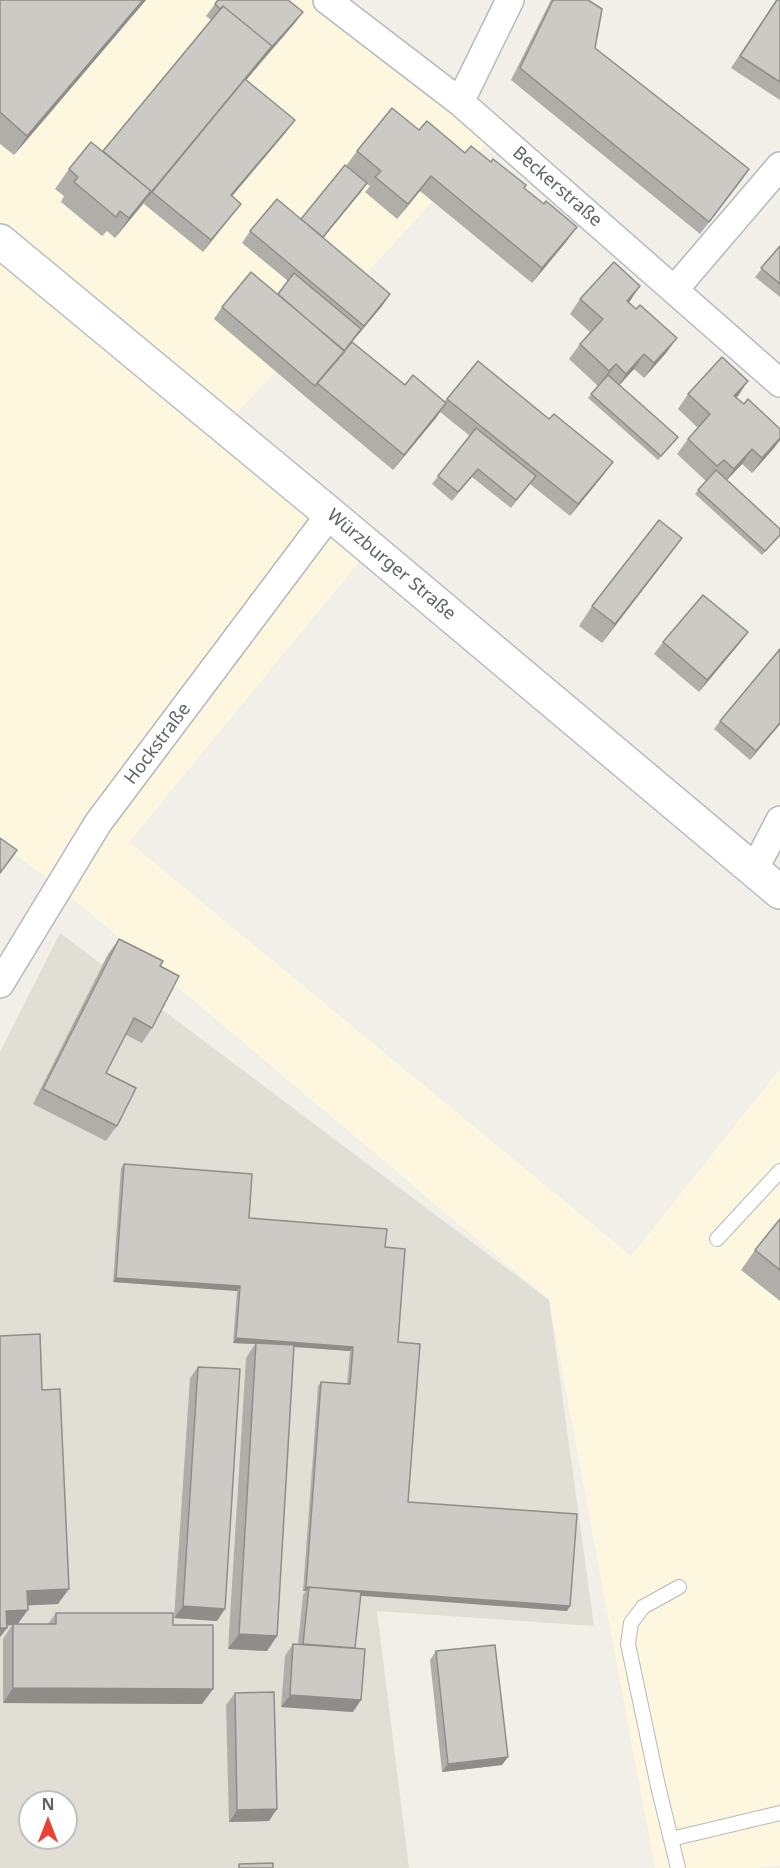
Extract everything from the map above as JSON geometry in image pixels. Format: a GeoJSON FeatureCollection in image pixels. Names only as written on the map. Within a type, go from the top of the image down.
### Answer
{"type":"FeatureCollection","features":[{"type":"Feature","properties":{"kind":"main road","name":"Würzburger Straße"},"geometry":{"type":"LineString","coordinates":[[0,242],[330,514],[780,891]]}},
{"type":"Feature","properties":{"kind":"street","name":"Beckerstraße"},"geometry":{"type":"LineString","coordinates":[[327,0],[460,102],[780,383]]}},
{"type":"Feature","properties":{"kind":"street"},"geometry":{"type":"LineString","coordinates":[[460,102],[510,0]]}},
{"type":"Feature","properties":{"kind":"street"},"geometry":{"type":"LineString","coordinates":[[674,290],[780,166]]}},
{"type":"Feature","properties":{"kind":"street","name":"Hockstraße"},"geometry":{"type":"LineString","coordinates":[[0,984],[98,823],[330,514]]}},
{"type":"Feature","properties":{"kind":"street"},"geometry":{"type":"LineString","coordinates":[[754,870],[780,820]]}},
{"type":"Feature","properties":{"kind":"lane"},"geometry":{"type":"LineString","coordinates":[[717,1239],[780,1171]]}},
{"type":"Feature","properties":{"kind":"lane"},"geometry":{"type":"LineString","coordinates":[[678,1868],[628,1644],[631,1623],[643,1607],[680,1587]]}},
{"type":"Feature","properties":{"kind":"lane"},"geometry":{"type":"LineString","coordinates":[[671,1839],[780,1813]]}},
{"type":"Feature","properties":{"kind":"shaded area"},"geometry":{"type":"Polygon","coordinates":[[[0,0],[349,0],[505,123],[216,436],[359,562],[129,842],[631,1256],[780,1069],[780,1865],[754,1868],[655,1868],[549,1300],[53,882],[0,844],[0,0]]]}},
{"type":"Feature","properties":{"kind":"shaded area"},"geometry":{"type":"Polygon","coordinates":[[[60,933],[549,1300],[594,1626],[377,1611],[409,1868],[0,1868],[0,1052],[60,933]]]}},
{"type":"Feature","properties":{"kind":"building"},"geometry":{"type":"Polygon","coordinates":[[[0,0],[143,0],[27,136],[0,112],[0,0]]]}},
{"type":"Feature","properties":{"kind":"building"},"geometry":{"type":"Polygon","coordinates":[[[218,0],[288,0],[303,12],[270,49],[272,46],[223,6],[220,9],[215,4],[218,0]]]}},
{"type":"Feature","properties":{"kind":"building"},"geometry":{"type":"Polygon","coordinates":[[[553,0],[588,0],[602,9],[595,48],[749,169],[709,222],[520,68],[553,0]]]}},
{"type":"Feature","properties":{"kind":"building"},"geometry":{"type":"Polygon","coordinates":[[[777,0],[780,0],[780,82],[740,56],[777,0]]]}},
{"type":"Feature","properties":{"kind":"building"},"geometry":{"type":"Polygon","coordinates":[[[223,6],[272,46],[148,196],[151,191],[103,151],[223,6]]]}},
{"type":"Feature","properties":{"kind":"building"},"geometry":{"type":"Polygon","coordinates":[[[245,79],[295,120],[231,195],[241,204],[211,240],[152,192],[245,79]]]}},
{"type":"Feature","properties":{"kind":"building"},"geometry":{"type":"Polygon","coordinates":[[[392,108],[419,130],[427,121],[465,153],[471,146],[491,162],[493,159],[526,185],[524,188],[544,204],[546,201],[577,227],[542,268],[431,176],[408,204],[375,177],[381,171],[357,151],[392,108]]]}},
{"type":"Feature","properties":{"kind":"building"},"geometry":{"type":"Polygon","coordinates":[[[91,142],[151,191],[129,218],[120,211],[116,217],[74,182],[78,177],[69,169],[91,142]]]}},
{"type":"Feature","properties":{"kind":"building"},"geometry":{"type":"Polygon","coordinates":[[[345,165],[367,183],[323,237],[301,219],[345,165]]]}},
{"type":"Feature","properties":{"kind":"building"},"geometry":{"type":"Polygon","coordinates":[[[277,199],[390,294],[364,326],[250,231],[277,199]]]}},
{"type":"Feature","properties":{"kind":"building"},"geometry":{"type":"Polygon","coordinates":[[[780,246],[780,284],[761,268],[780,246]]]}},
{"type":"Feature","properties":{"kind":"building"},"geometry":{"type":"Polygon","coordinates":[[[614,262],[640,286],[627,301],[636,309],[640,305],[677,338],[654,363],[644,354],[626,374],[616,364],[609,371],[580,344],[603,319],[580,299],[614,262]]]}},
{"type":"Feature","properties":{"kind":"building"},"geometry":{"type":"Polygon","coordinates":[[[251,272],[345,351],[315,386],[222,307],[251,272]]]}},
{"type":"Feature","properties":{"kind":"building"},"geometry":{"type":"Polygon","coordinates":[[[294,273],[361,329],[344,351],[278,294],[294,273]]]}},
{"type":"Feature","properties":{"kind":"building"},"geometry":{"type":"Polygon","coordinates":[[[352,342],[405,385],[413,375],[446,403],[404,455],[317,383],[352,342]]]}},
{"type":"Feature","properties":{"kind":"building"},"geometry":{"type":"Polygon","coordinates":[[[722,357],[748,381],[734,396],[744,404],[748,399],[780,429],[780,438],[762,458],[752,449],[734,469],[724,460],[717,466],[688,439],[710,414],[688,394],[722,357]]]}},
{"type":"Feature","properties":{"kind":"building"},"geometry":{"type":"Polygon","coordinates":[[[478,361],[549,419],[554,414],[613,462],[578,504],[447,399],[478,361]]]}},
{"type":"Feature","properties":{"kind":"building"},"geometry":{"type":"Polygon","coordinates":[[[608,375],[678,437],[661,456],[591,394],[608,375]]]}},
{"type":"Feature","properties":{"kind":"building"},"geometry":{"type":"Polygon","coordinates":[[[476,428],[536,476],[516,500],[478,469],[458,492],[438,476],[476,428]]]}},
{"type":"Feature","properties":{"kind":"building"},"geometry":{"type":"Polygon","coordinates":[[[716,470],[780,529],[780,535],[765,551],[698,490],[716,470]]]}},
{"type":"Feature","properties":{"kind":"building"},"geometry":{"type":"Polygon","coordinates":[[[659,520],[682,538],[615,624],[592,606],[659,520]]]}},
{"type":"Feature","properties":{"kind":"building"},"geometry":{"type":"Polygon","coordinates":[[[703,595],[748,632],[707,680],[663,642],[703,595]]]}},
{"type":"Feature","properties":{"kind":"building"},"geometry":{"type":"Polygon","coordinates":[[[780,649],[780,723],[756,751],[720,721],[780,649]]]}},
{"type":"Feature","properties":{"kind":"building"},"geometry":{"type":"Polygon","coordinates":[[[0,838],[17,850],[0,873],[0,838]]]}},
{"type":"Feature","properties":{"kind":"building"},"geometry":{"type":"Polygon","coordinates":[[[119,939],[163,961],[160,966],[179,976],[152,1028],[134,1018],[106,1073],[136,1088],[117,1126],[43,1089],[119,939]]]}},
{"type":"Feature","properties":{"kind":"building"},"geometry":{"type":"Polygon","coordinates":[[[124,1164],[252,1174],[249,1218],[387,1229],[385,1247],[405,1249],[398,1342],[420,1344],[408,1502],[577,1514],[570,1606],[306,1587],[321,1382],[350,1384],[353,1347],[236,1338],[240,1286],[116,1278],[124,1164]]]}},
{"type":"Feature","properties":{"kind":"building"},"geometry":{"type":"Polygon","coordinates":[[[780,1219],[780,1270],[755,1250],[780,1219]]]}},
{"type":"Feature","properties":{"kind":"building"},"geometry":{"type":"Polygon","coordinates":[[[40,1334],[42,1390],[60,1389],[69,1589],[27,1591],[28,1610],[6,1611],[7,1628],[0,1628],[0,1336],[40,1334]]]}},
{"type":"Feature","properties":{"kind":"building"},"geometry":{"type":"Polygon","coordinates":[[[256,1343],[294,1345],[277,1636],[239,1634],[256,1343]]]}},
{"type":"Feature","properties":{"kind":"building"},"geometry":{"type":"Polygon","coordinates":[[[198,1367],[240,1369],[225,1609],[183,1606],[198,1367]]]}},
{"type":"Feature","properties":{"kind":"building"},"geometry":{"type":"Polygon","coordinates":[[[309,1587],[361,1592],[355,1648],[303,1644],[309,1587]]]}},
{"type":"Feature","properties":{"kind":"building"},"geometry":{"type":"Polygon","coordinates":[[[56,1613],[173,1613],[173,1625],[213,1625],[213,1689],[13,1688],[13,1624],[56,1624],[56,1613]]]}},
{"type":"Feature","properties":{"kind":"building"},"geometry":{"type":"Polygon","coordinates":[[[293,1644],[365,1649],[361,1700],[290,1695],[293,1644]]]}},
{"type":"Feature","properties":{"kind":"building"},"geometry":{"type":"Polygon","coordinates":[[[495,1645],[508,1757],[448,1764],[436,1651],[495,1645]]]}},
{"type":"Feature","properties":{"kind":"building"},"geometry":{"type":"Polygon","coordinates":[[[274,1692],[277,1809],[237,1810],[235,1693],[274,1692]]]}},
{"type":"Feature","properties":{"kind":"building"},"geometry":{"type":"Polygon","coordinates":[[[273,1863],[273,1868],[239,1868],[239,1864],[273,1863]]]}}]}
